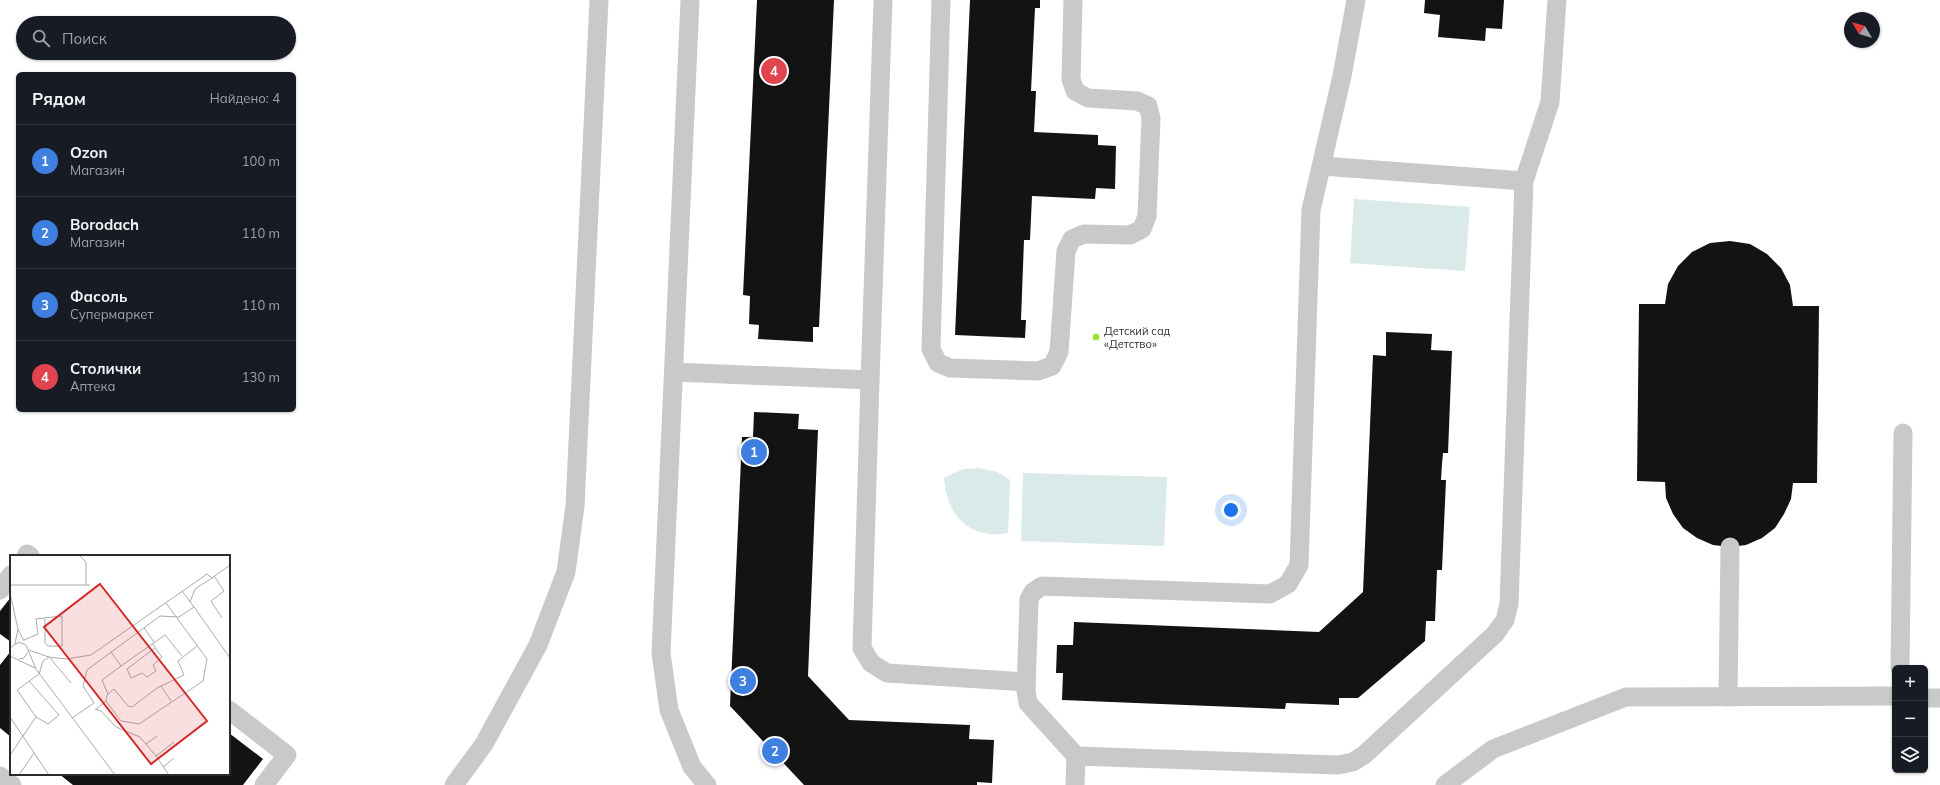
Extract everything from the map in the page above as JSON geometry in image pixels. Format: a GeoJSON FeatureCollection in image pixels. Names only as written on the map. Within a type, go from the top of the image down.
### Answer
{"type":"FeatureCollection","features":[{"type":"Feature","properties":{"kind":"lane"},"geometry":{"type":"LineString","coordinates":[[454,785],[484,744],[538,645],[566,572],[575,506],[599,0]]}},
{"type":"Feature","properties":{"kind":"lane"},"geometry":{"type":"LineString","coordinates":[[690,0],[661,653],[669,710],[692,767],[707,785]]}},
{"type":"Feature","properties":{"kind":"lane"},"geometry":{"type":"LineString","coordinates":[[883,0],[862,648],[871,663],[888,673],[1026,682]]}},
{"type":"Feature","properties":{"kind":"lane"},"geometry":{"type":"LineString","coordinates":[[941,0],[931,349],[938,363],[950,368],[1038,371],[1052,366],[1059,352],[1066,251],[1072,239],[1084,234],[1130,235],[1142,229],[1147,216],[1151,118],[1148,106],[1137,101],[1088,98],[1075,91],[1071,79],[1073,0]]}},
{"type":"Feature","properties":{"kind":"lane"},"geometry":{"type":"LineString","coordinates":[[1075,785],[1076,756],[1028,703],[1026,682],[1029,599],[1034,592],[1042,586],[1270,594],[1288,584],[1299,565],[1311,210],[1342,76],[1356,0]]}},
{"type":"Feature","properties":{"kind":"lane"},"geometry":{"type":"LineString","coordinates":[[1076,756],[1338,765],[1352,762],[1364,755],[1495,634],[1505,620],[1509,604],[1524,181],[1550,102],[1557,0]]}},
{"type":"Feature","properties":{"kind":"lane"},"geometry":{"type":"LineString","coordinates":[[1322,166],[1524,181]]}},
{"type":"Feature","properties":{"kind":"lane"},"geometry":{"type":"LineString","coordinates":[[674,372],[870,380]]}},
{"type":"Feature","properties":{"kind":"lane"},"geometry":{"type":"LineString","coordinates":[[1900,665],[1903,433]]}},
{"type":"Feature","properties":{"kind":"lane"},"geometry":{"type":"LineString","coordinates":[[1728,697],[1730,547]]}},
{"type":"Feature","properties":{"kind":"lane"},"geometry":{"type":"LineString","coordinates":[[0,590],[10,576]]}},
{"type":"Feature","properties":{"kind":"lane"},"geometry":{"type":"LineString","coordinates":[[1445,785],[1493,749],[1626,697],[1892,696]]}},
{"type":"Feature","properties":{"kind":"lane"},"geometry":{"type":"LineString","coordinates":[[1928,698],[1940,698]]}},
{"type":"Feature","properties":{"kind":"lane"},"geometry":{"type":"LineString","coordinates":[[230,711],[287,755],[264,785]]}},
{"type":"Feature","properties":{"kind":"lane"},"geometry":{"type":"LineString","coordinates":[[0,776],[12,785]]}},
{"type":"Feature","properties":{"kind":"shaded area"},"geometry":{"type":"Polygon","coordinates":[[[1354,199],[1470,207],[1465,271],[1350,263],[1354,199]]]}},
{"type":"Feature","properties":{"kind":"shaded area"},"geometry":{"type":"Polygon","coordinates":[[[979,468],[997,472],[1010,480],[1008,533],[989,534],[979,532],[962,522],[951,507],[945,488],[944,478],[963,469],[979,468]]]}},
{"type":"Feature","properties":{"kind":"shaded area"},"geometry":{"type":"Polygon","coordinates":[[[1023,473],[1167,477],[1164,546],[1021,541],[1023,473]]]}},
{"type":"Feature","properties":{"kind":"building"},"geometry":{"type":"Polygon","coordinates":[[[757,0],[834,0],[819,327],[813,327],[813,342],[758,339],[759,325],[749,324],[750,296],[743,295],[757,0]]]}},
{"type":"Feature","properties":{"kind":"building"},"geometry":{"type":"Polygon","coordinates":[[[970,0],[1040,0],[1040,8],[1035,8],[1031,91],[1036,91],[1034,132],[1098,135],[1098,145],[1116,146],[1115,189],[1096,188],[1095,199],[1032,196],[1030,240],[1024,240],[1021,320],[1026,320],[1025,338],[955,335],[970,0]]]}},
{"type":"Feature","properties":{"kind":"building"},"geometry":{"type":"Polygon","coordinates":[[[1425,0],[1504,0],[1502,29],[1486,28],[1485,41],[1438,37],[1440,15],[1424,13],[1425,0]]]}},
{"type":"Feature","properties":{"kind":"building"},"geometry":{"type":"Polygon","coordinates":[[[1730,241],[1750,244],[1767,254],[1781,268],[1790,285],[1793,306],[1819,306],[1817,483],[1793,483],[1791,499],[1775,528],[1762,538],[1746,545],[1730,547],[1713,545],[1697,538],[1683,528],[1673,514],[1666,498],[1665,482],[1637,481],[1639,304],[1665,304],[1668,284],[1678,266],[1692,252],[1710,243],[1730,241]]]}},
{"type":"Feature","properties":{"kind":"building"},"geometry":{"type":"Polygon","coordinates":[[[1386,332],[1432,334],[1431,350],[1452,351],[1448,453],[1443,453],[1441,480],[1446,480],[1442,570],[1437,570],[1435,621],[1426,621],[1425,641],[1358,698],[1339,698],[1339,705],[1286,703],[1285,709],[1062,700],[1063,673],[1056,673],[1057,645],[1073,645],[1074,622],[1319,632],[1363,592],[1373,355],[1386,356],[1386,332]]]}},
{"type":"Feature","properties":{"kind":"building"},"geometry":{"type":"Polygon","coordinates":[[[754,412],[799,414],[798,429],[818,430],[808,676],[849,720],[970,725],[969,739],[994,740],[992,783],[977,782],[977,785],[804,785],[730,706],[742,437],[753,437],[754,412]]]}},
{"type":"Feature","properties":{"kind":"building"},"geometry":{"type":"Polygon","coordinates":[[[10,598],[10,641],[0,634],[0,611],[10,598]]]}},
{"type":"Feature","properties":{"kind":"building"},"geometry":{"type":"Polygon","coordinates":[[[10,652],[10,736],[0,728],[0,665],[10,652]]]}},
{"type":"Feature","properties":{"kind":"building"},"geometry":{"type":"Polygon","coordinates":[[[230,734],[263,759],[243,785],[73,785],[60,775],[230,775],[230,734]]]}},
{"type":"Feature","properties":{"kind":"place","name":"Столички"},"geometry":{"type":"Point","coordinates":[774,71]}},
{"type":"Feature","properties":{"kind":"place","name":"Детский сад «Детство»"},"geometry":{"type":"Point","coordinates":[1096,337]}},
{"type":"Feature","properties":{"kind":"place","name":"Ozon"},"geometry":{"type":"Point","coordinates":[754,452]}},
{"type":"Feature","properties":{"kind":"place","name":"Фасоль"},"geometry":{"type":"Point","coordinates":[743,681]}},
{"type":"Feature","properties":{"kind":"place","name":"Borodach"},"geometry":{"type":"Point","coordinates":[775,751]}}]}
